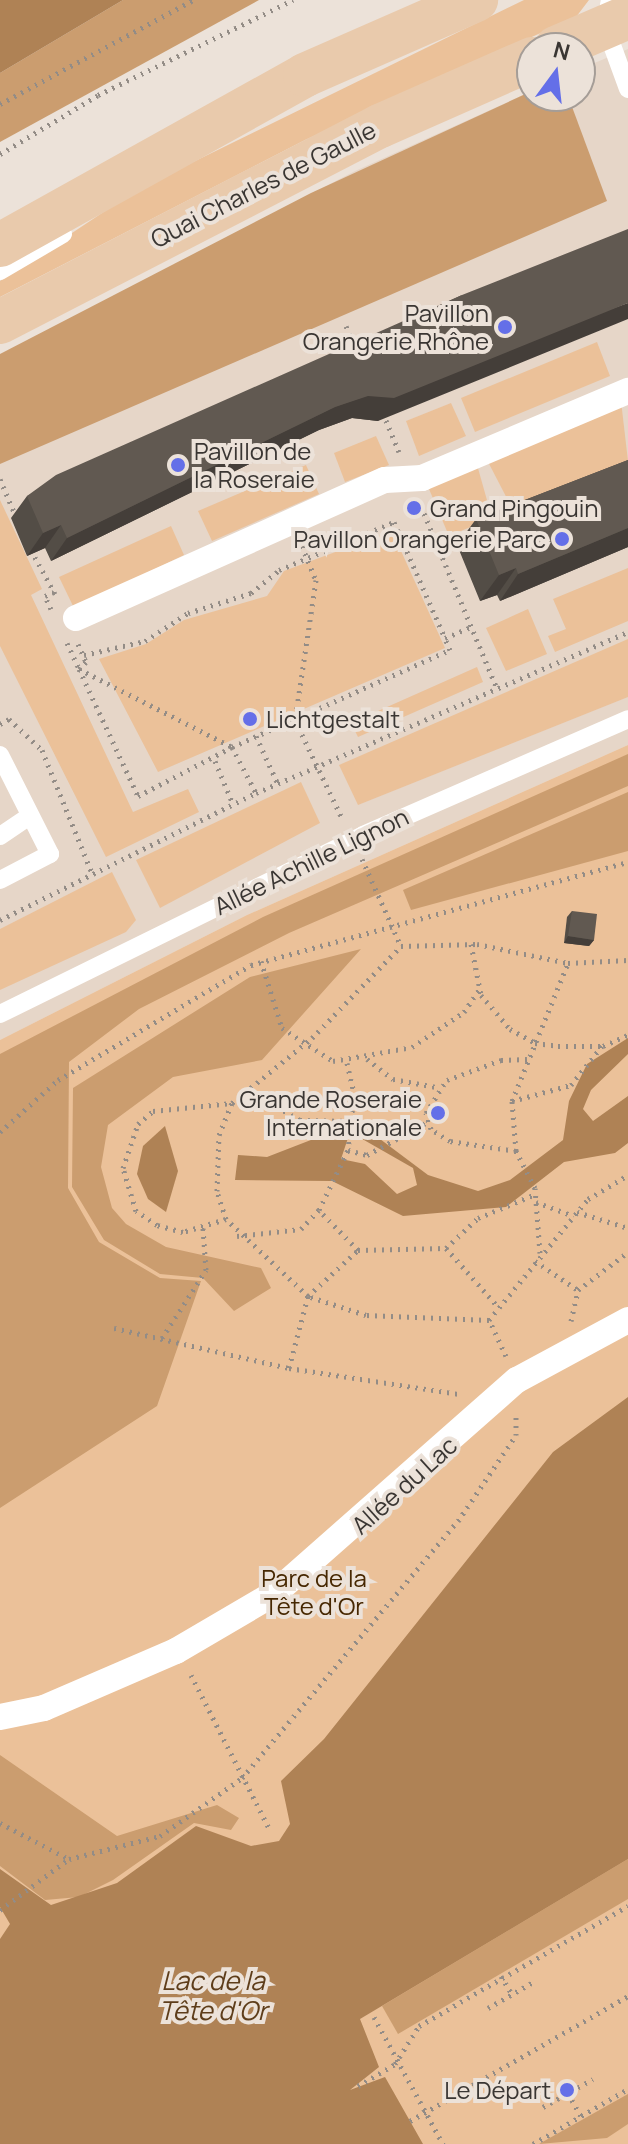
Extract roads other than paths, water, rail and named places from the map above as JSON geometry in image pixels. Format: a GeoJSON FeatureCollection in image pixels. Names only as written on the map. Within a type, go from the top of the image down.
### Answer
{"type":"FeatureCollection","features":[{"type":"Feature","properties":{"kind":"main road"},"geometry":{"type":"LineString","coordinates":[[0,245],[305,75],[476,0]]}},
{"type":"Feature","properties":{"kind":"main road"},"geometry":{"type":"LineString","coordinates":[[583,32],[614,14]]}},
{"type":"Feature","properties":{"kind":"main road","name":"Quai Charles de Gaulle"},"geometry":{"type":"LineString","coordinates":[[0,322],[365,133],[516,66]]}},
{"type":"Feature","properties":{"kind":"street"},"geometry":{"type":"LineString","coordinates":[[76,618],[385,480],[422,478],[628,391]]}},
{"type":"Feature","properties":{"kind":"street","name":"Allée du Lac"},"geometry":{"type":"LineString","coordinates":[[0,1717],[44,1708],[176,1651],[334,1549],[517,1380],[628,1320]]}},
{"type":"Feature","properties":{"kind":"lane"},"geometry":{"type":"LineString","coordinates":[[614,14],[628,89]]}},
{"type":"Feature","properties":{"kind":"lane"},"geometry":{"type":"LineString","coordinates":[[0,271],[91,218],[100,189]]}},
{"type":"Feature","properties":{"kind":"lane","name":"Allée Achille Lignon"},"geometry":{"type":"LineString","coordinates":[[0,1014],[363,835],[628,719]]}},
{"type":"Feature","properties":{"kind":"lane"},"geometry":{"type":"LineString","coordinates":[[0,755],[50,854],[0,880]]}},
{"type":"Feature","properties":{"kind":"lane"},"geometry":{"type":"LineString","coordinates":[[0,836],[30,816]]}},
{"type":"Feature","properties":{"kind":"water"},"geometry":{"type":"Polygon","coordinates":[[[0,0],[123,0],[0,73],[0,0]]]}},
{"type":"Feature","properties":{"kind":"water"},"geometry":{"type":"Polygon","coordinates":[[[628,1038],[628,1054],[591,1090],[583,1109],[593,1121],[628,1096],[628,1143],[615,1153],[564,1162],[506,1207],[403,1216],[332,1181],[235,1180],[238,1155],[267,1157],[347,1126],[376,1136],[428,1175],[478,1191],[510,1180],[563,1140],[569,1101],[587,1064],[628,1038]],[[350,1132],[341,1159],[365,1164],[397,1194],[417,1185],[413,1168],[350,1132]]]}},
{"type":"Feature","properties":{"kind":"water"},"geometry":{"type":"Polygon","coordinates":[[[165,1126],[178,1171],[166,1212],[148,1199],[137,1174],[143,1146],[165,1126]]]}},
{"type":"Feature","properties":{"kind":"water","name":"Lac de la Tête d'Or"},"geometry":{"type":"Polygon","coordinates":[[[628,1397],[628,1859],[360,2019],[379,2067],[350,2090],[385,2077],[423,2144],[0,2144],[0,1939],[10,1924],[0,1907],[0,1869],[51,1905],[117,1883],[196,1826],[251,1846],[279,1841],[290,1824],[281,1781],[324,1739],[553,1452],[628,1397]]]}},
{"type":"Feature","properties":{"kind":"place","name":"Pavillon Orangerie Rhône"},"geometry":{"type":"Point","coordinates":[505,327]}},
{"type":"Feature","properties":{"kind":"place","name":"Pavillon de la Roseraie"},"geometry":{"type":"Point","coordinates":[178,465]}},
{"type":"Feature","properties":{"kind":"place","name":"Grand Pingouin"},"geometry":{"type":"Point","coordinates":[414,508]}},
{"type":"Feature","properties":{"kind":"place","name":"Pavillon Orangerie Parc"},"geometry":{"type":"Point","coordinates":[562,539]}},
{"type":"Feature","properties":{"kind":"place","name":"Lichtgestalt"},"geometry":{"type":"Point","coordinates":[250,719]}},
{"type":"Feature","properties":{"kind":"place","name":"Grande Roseraie Internationale"},"geometry":{"type":"Point","coordinates":[438,1113]}},
{"type":"Feature","properties":{"kind":"place","name":"Le Départ"},"geometry":{"type":"Point","coordinates":[567,2090]}},
{"type":"Feature","properties":{"kind":"park label","name":"Parc de la Tête d'Or"},"geometry":{"type":"Point","coordinates":[314,1592]}}]}
